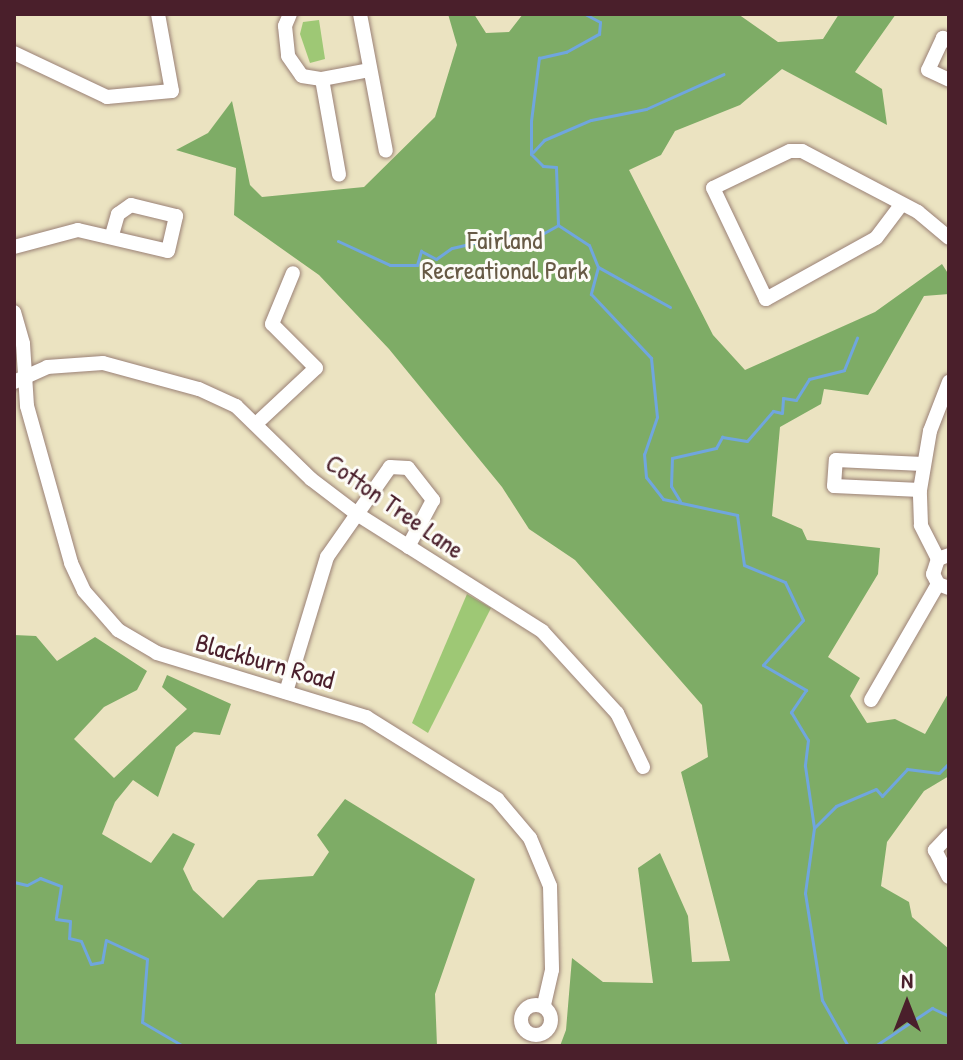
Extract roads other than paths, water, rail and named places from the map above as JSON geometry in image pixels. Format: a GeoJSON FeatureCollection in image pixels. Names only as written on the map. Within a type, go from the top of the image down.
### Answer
{"type":"FeatureCollection","features":[{"type":"Feature","properties":{"kind":"street"},"geometry":{"type":"LineString","coordinates":[[14,53],[107,97],[172,91],[158,14]]}},
{"type":"Feature","properties":{"kind":"street"},"geometry":{"type":"LineString","coordinates":[[290,14],[285,34],[291,64],[302,76],[322,79],[370,70]]}},
{"type":"Feature","properties":{"kind":"street"},"geometry":{"type":"LineString","coordinates":[[360,14],[386,151]]}},
{"type":"Feature","properties":{"kind":"street"},"geometry":{"type":"LineString","coordinates":[[949,41],[943,38],[928,70],[949,80]]}},
{"type":"Feature","properties":{"kind":"street"},"geometry":{"type":"LineString","coordinates":[[322,79],[339,174]]}},
{"type":"Feature","properties":{"kind":"street"},"geometry":{"type":"LineString","coordinates":[[901,205],[876,238],[766,299],[713,188],[795,150],[901,205],[949,238]]}},
{"type":"Feature","properties":{"kind":"street"},"geometry":{"type":"LineString","coordinates":[[14,247],[78,230],[112,235],[168,251],[176,216],[131,205],[118,214],[112,235]]}},
{"type":"Feature","properties":{"kind":"street"},"geometry":{"type":"LineString","coordinates":[[258,422],[316,368],[272,324],[293,273]]}},
{"type":"Feature","properties":{"kind":"street","name":"Blackburn Road"},"geometry":{"type":"LineString","coordinates":[[14,312],[19,380],[71,563],[98,610],[118,630],[157,653],[341,707],[392,731],[478,784],[516,818],[536,849],[550,886],[552,970],[544,1006]]}},
{"type":"Feature","properties":{"kind":"street","name":"Cotton Tree Lane"},"geometry":{"type":"LineString","coordinates":[[19,380],[71,362],[103,363],[209,393],[258,422],[311,479],[357,514],[542,631],[617,713],[643,767]]}},
{"type":"Feature","properties":{"kind":"street"},"geometry":{"type":"LineString","coordinates":[[871,700],[944,586],[933,574],[944,557],[921,525],[920,490],[923,464],[949,382]]}},
{"type":"Feature","properties":{"kind":"street"},"geometry":{"type":"LineString","coordinates":[[920,490],[834,486],[836,460],[923,464]]}},
{"type":"Feature","properties":{"kind":"street"},"geometry":{"type":"LineString","coordinates":[[286,692],[327,557],[390,467],[408,468],[433,500],[408,547]]}},
{"type":"Feature","properties":{"kind":"street"},"geometry":{"type":"LineString","coordinates":[[949,835],[935,850],[949,877]]}},
{"type":"Feature","properties":{"kind":"waterway"},"geometry":{"type":"LineString","coordinates":[[558,225],[556,167],[543,166],[531,154],[531,121],[539,58],[566,52],[599,34],[600,22],[585,14]]}},
{"type":"Feature","properties":{"kind":"waterway"},"geometry":{"type":"LineString","coordinates":[[533,152],[544,140],[591,120],[646,109],[724,74]]}},
{"type":"Feature","properties":{"kind":"waterway"},"geometry":{"type":"LineString","coordinates":[[338,241],[390,265],[417,265],[421,251],[436,259],[452,248],[508,235],[526,243],[558,225],[589,245],[598,267]]}},
{"type":"Feature","properties":{"kind":"waterway"},"geometry":{"type":"LineString","coordinates":[[670,307],[598,267],[591,294],[651,358],[657,417],[644,454],[646,477],[663,499],[737,515],[744,565],[785,582],[803,620],[763,665],[806,690],[791,712],[808,740],[805,766],[814,828],[805,893],[822,1000],[848,1046]]}},
{"type":"Feature","properties":{"kind":"waterway"},"geometry":{"type":"LineString","coordinates":[[680,501],[671,486],[672,458],[716,448],[722,437],[747,441],[773,411],[782,413],[783,398],[796,400],[809,379],[844,370],[857,338]]}},
{"type":"Feature","properties":{"kind":"waterway"},"geometry":{"type":"LineString","coordinates":[[814,828],[836,806],[876,789],[882,796],[907,769],[939,773],[949,763]]}},
{"type":"Feature","properties":{"kind":"waterway"},"geometry":{"type":"LineString","coordinates":[[14,882],[27,885],[40,878],[61,886],[56,919],[70,921],[69,938],[81,941],[91,964],[102,962],[106,940],[147,959],[142,1022],[183,1046]]}},
{"type":"Feature","properties":{"kind":"waterway"},"geometry":{"type":"LineString","coordinates":[[875,1046],[932,1008],[949,1016]]}},
{"type":"Feature","properties":{"kind":"park label","name":"Fairland Recreational Park"},"geometry":{"type":"Point","coordinates":[505,255]}}]}
